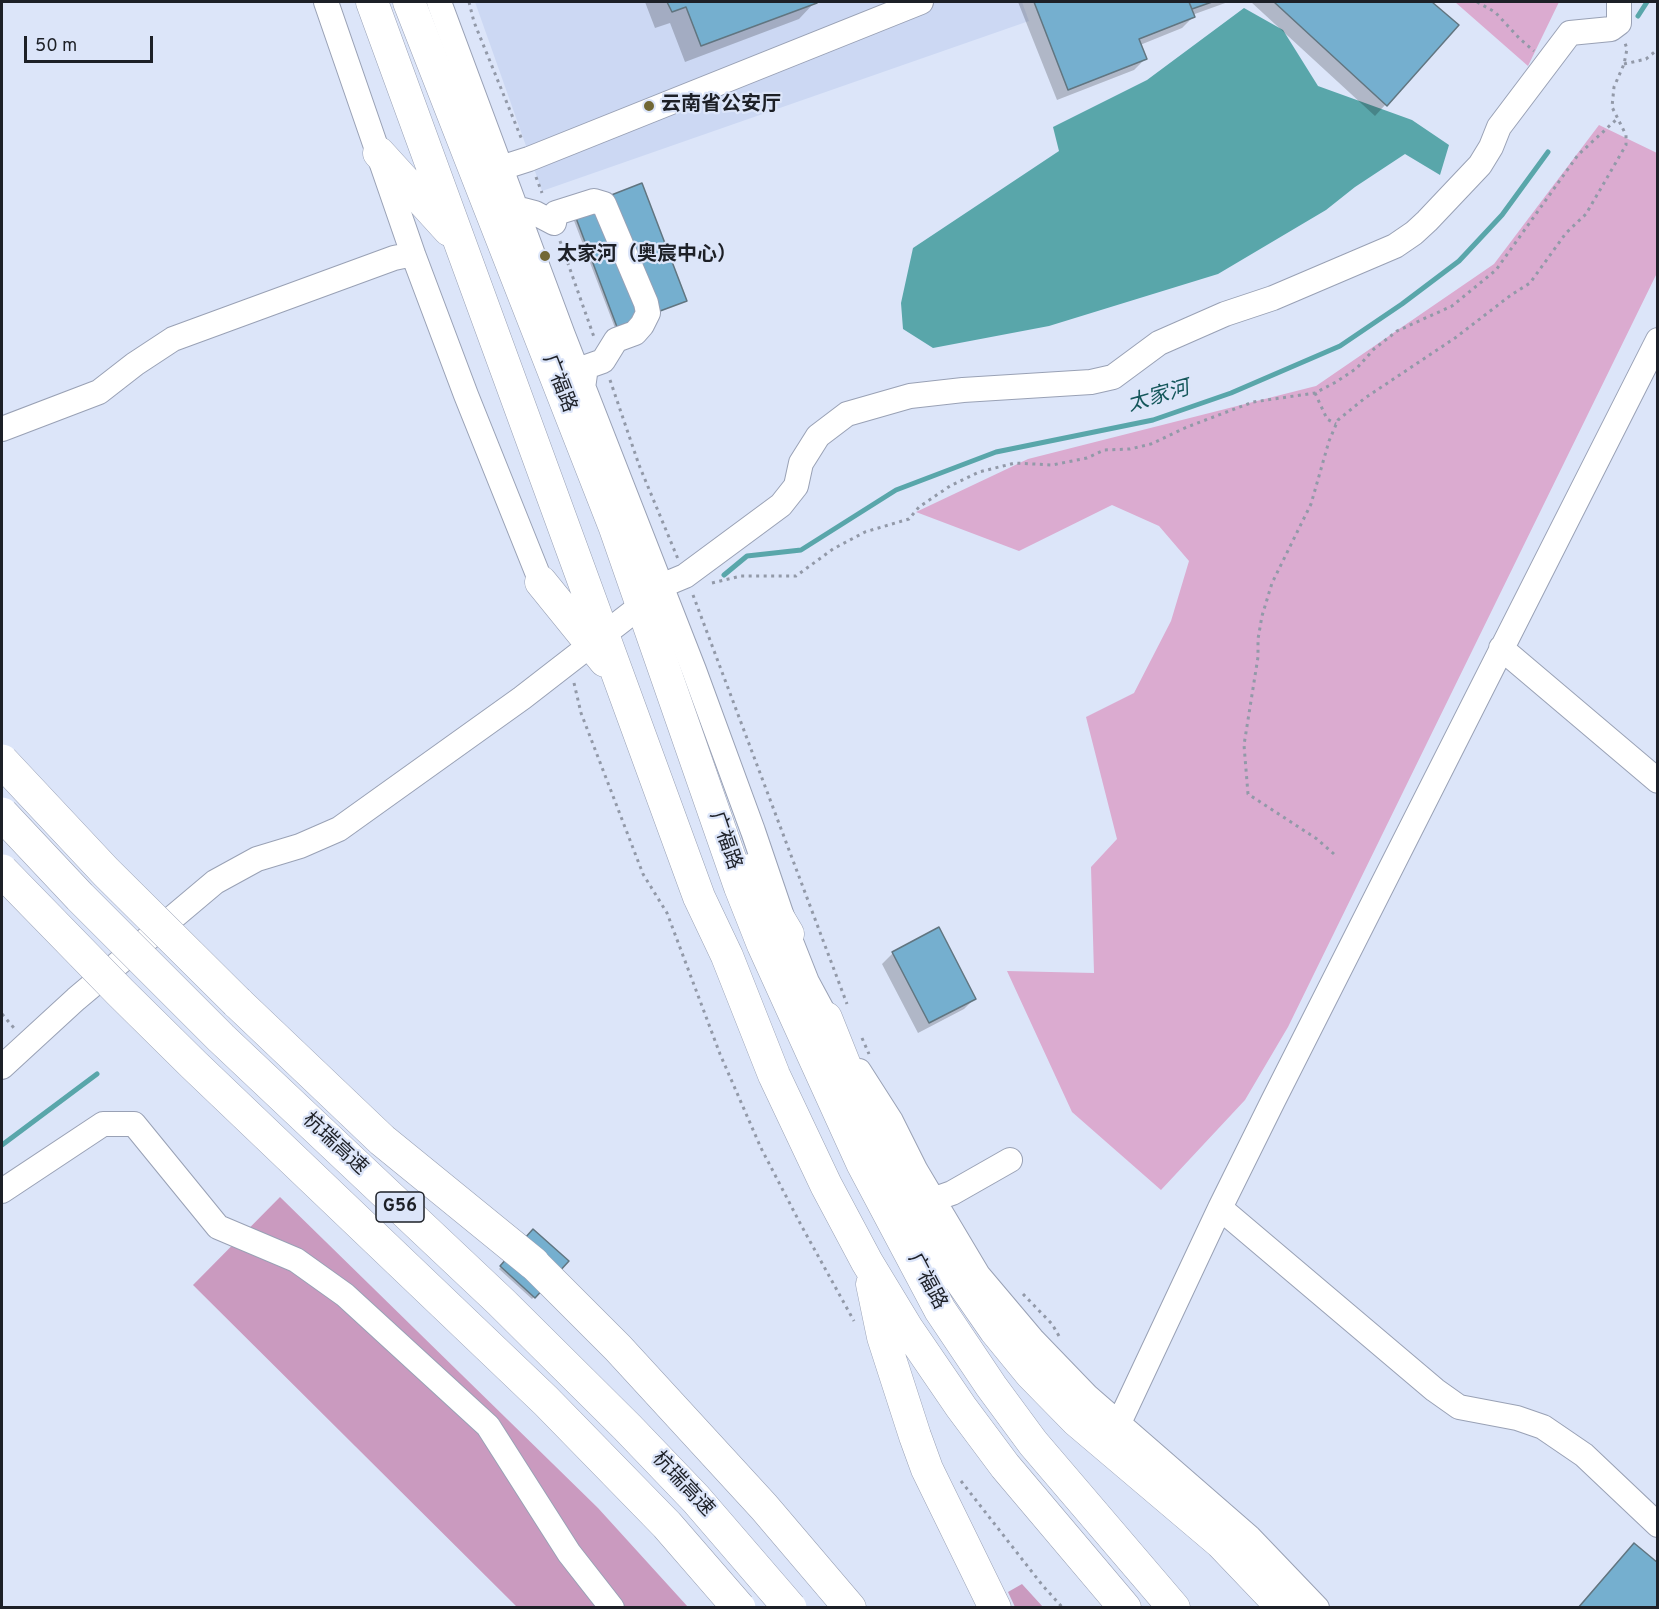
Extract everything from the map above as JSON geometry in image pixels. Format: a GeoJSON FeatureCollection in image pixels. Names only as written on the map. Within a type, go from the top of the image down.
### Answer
{"type":"FeatureCollection","features":[{"type":"Feature","properties":{"kind":"highway"},"geometry":{"type":"LineString","coordinates":[[2,761],[106,872],[237,1002],[382,1140],[533,1263]]}},
{"type":"Feature","properties":{"kind":"highway","name":"杭瑞高速"},"geometry":{"type":"LineString","coordinates":[[2,814],[130,948],[221,1038],[589,1388],[696,1499],[790,1608]]}},
{"type":"Feature","properties":{"kind":"highway","name":"杭瑞高速"},"geometry":{"type":"LineString","coordinates":[[2,871],[194,1065],[546,1401],[667,1525],[739,1608]]}},
{"type":"Feature","properties":{"kind":"main road","name":"广福路"},"geometry":{"type":"LineString","coordinates":[[372,2],[459,242],[588,647],[622,682],[699,897],[727,956],[774,1075],[826,1185],[867,1262],[907,1328],[1005,1466],[1125,1608]]}},
{"type":"Feature","properties":{"kind":"main road","name":"广福路"},"geometry":{"type":"LineString","coordinates":[[409,2],[615,528],[651,596],[719,828],[763,945],[862,1163],[940,1310],[992,1386],[1034,1443],[1174,1608]]}},
{"type":"Feature","properties":{"kind":"main road"},"geometry":{"type":"LineString","coordinates":[[379,153],[459,242]]}},
{"type":"Feature","properties":{"kind":"main road"},"geometry":{"type":"LineString","coordinates":[[583,388],[615,528]]}},
{"type":"Feature","properties":{"kind":"main road"},"geometry":{"type":"LineString","coordinates":[[542,582],[588,647]]}},
{"type":"Feature","properties":{"kind":"main road"},"geometry":{"type":"LineString","coordinates":[[719,828],[746,864],[788,934]]}},
{"type":"Feature","properties":{"kind":"main road"},"geometry":{"type":"LineString","coordinates":[[838,1015],[852,1083],[882,1148],[964,1287],[1013,1353],[1060,1405],[1106,1447],[1221,1543],[1284,1608]]}},
{"type":"Feature","properties":{"kind":"main road"},"geometry":{"type":"LineString","coordinates":[[867,1262],[883,1337],[915,1436],[927,1468],[995,1608]]}},
{"type":"Feature","properties":{"kind":"main road"},"geometry":{"type":"LineString","coordinates":[[533,1263],[618,1348],[764,1507],[849,1608]]}},
{"type":"Feature","properties":{"kind":"street"},"geometry":{"type":"LineString","coordinates":[[326,2],[413,254],[466,395],[542,582]]}},
{"type":"Feature","properties":{"kind":"street"},"geometry":{"type":"LineString","coordinates":[[439,2],[583,388],[651,596],[750,820],[788,934],[807,982],[838,1015],[932,1200],[978,1275],[1055,1364],[1087,1396],[1249,1537],[1317,1608]]}},
{"type":"Feature","properties":{"kind":"street"},"geometry":{"type":"LineString","coordinates":[[501,168],[530,159],[921,2]]}},
{"type":"Feature","properties":{"kind":"street"},"geometry":{"type":"LineString","coordinates":[[2,1067],[76,999],[215,882],[257,859],[300,846],[339,829],[588,647],[651,596],[695,585],[781,505],[796,486],[801,463],[818,436],[847,414],[910,396],[963,390],[1091,382],[1113,377],[1158,343],[1225,314],[1274,298],[1395,246],[1427,221],[1480,165],[1499,127],[1570,33],[1601,32],[1611,29],[1619,12]]}},
{"type":"Feature","properties":{"kind":"street"},"geometry":{"type":"LineString","coordinates":[[516,208],[535,213],[554,223],[556,213],[594,201],[604,204],[646,303],[648,313],[635,333],[616,339],[603,361],[586,367],[583,388]]}},
{"type":"Feature","properties":{"kind":"street"},"geometry":{"type":"LineString","coordinates":[[2,429],[99,392],[135,364],[173,339],[394,258],[413,254]]}},
{"type":"Feature","properties":{"kind":"street"},"geometry":{"type":"LineString","coordinates":[[1119,1424],[1220,1208],[1658,339]]}},
{"type":"Feature","properties":{"kind":"street"},"geometry":{"type":"LineString","coordinates":[[1501,648],[1658,782]]}},
{"type":"Feature","properties":{"kind":"street"},"geometry":{"type":"LineString","coordinates":[[2,1191],[103,1124],[134,1124],[218,1227],[296,1260],[345,1295],[488,1426],[569,1553],[612,1608]]}},
{"type":"Feature","properties":{"kind":"street"},"geometry":{"type":"LineString","coordinates":[[932,1200],[951,1193],[1010,1160]]}},
{"type":"Feature","properties":{"kind":"street"},"geometry":{"type":"LineString","coordinates":[[1220,1208],[1435,1390],[1459,1407],[1543,1427],[1584,1455],[1658,1525]]}},
{"type":"Feature","properties":{"kind":"path"},"geometry":{"type":"LineString","coordinates":[[469,2],[474,22],[554,223],[639,465],[695,585],[695,601],[786,846],[838,1015]]}},
{"type":"Feature","properties":{"kind":"path"},"geometry":{"type":"LineString","coordinates":[[1477,2],[1495,12],[1520,39],[1548,63]]}},
{"type":"Feature","properties":{"kind":"path"},"geometry":{"type":"LineString","coordinates":[[1334,854],[1317,839],[1248,794],[1244,745],[1262,616],[1272,583],[1311,504],[1323,460],[1338,420],[1365,398],[1455,338],[1530,283],[1566,233],[1586,214],[1622,155],[1626,146],[1626,135],[1612,107],[1614,87],[1624,64],[1627,49],[1619,12]]}},
{"type":"Feature","properties":{"kind":"path"},"geometry":{"type":"LineString","coordinates":[[1624,64],[1646,59],[1658,49]]}},
{"type":"Feature","properties":{"kind":"path"},"geometry":{"type":"LineString","coordinates":[[695,585],[741,576],[796,576],[833,549],[865,532],[909,519],[919,507],[950,486],[979,472],[1015,463],[1052,465],[1087,458],[1104,450],[1130,449],[1151,444],[1187,427],[1252,402],[1315,393],[1357,368],[1374,349],[1397,332],[1452,306],[1496,270],[1578,155],[1618,118]]}},
{"type":"Feature","properties":{"kind":"path"},"geometry":{"type":"LineString","coordinates":[[1315,393],[1327,419],[1336,424]]}},
{"type":"Feature","properties":{"kind":"path"},"geometry":{"type":"LineString","coordinates":[[695,585],[695,601]]}},
{"type":"Feature","properties":{"kind":"path"},"geometry":{"type":"LineString","coordinates":[[588,647],[581,713],[643,874],[667,913],[720,1054],[766,1157],[854,1321]]}},
{"type":"Feature","properties":{"kind":"path"},"geometry":{"type":"LineString","coordinates":[[859,1031],[872,1060]]}},
{"type":"Feature","properties":{"kind":"path"},"geometry":{"type":"LineString","coordinates":[[1022,1293],[1052,1324],[1063,1342]]}},
{"type":"Feature","properties":{"kind":"path"},"geometry":{"type":"LineString","coordinates":[[955,1473],[1043,1586],[1063,1608]]}},
{"type":"Feature","properties":{"kind":"shaded area","name":"云南省公安厅"},"geometry":{"type":"Polygon","coordinates":[[[475,2],[1022,2],[1029,21],[542,191],[475,2]]]}},
{"type":"Feature","properties":{"kind":"shaded area"},"geometry":{"type":"Polygon","coordinates":[[[1455,2],[1559,2],[1528,66],[1455,2]]]}},
{"type":"Feature","properties":{"kind":"shaded area"},"geometry":{"type":"Polygon","coordinates":[[[1244,8],[1283,30],[1318,86],[1412,120],[1449,145],[1440,175],[1405,154],[1355,187],[1326,210],[1218,274],[1049,326],[933,348],[903,329],[901,303],[913,248],[1059,151],[1053,127],[1147,80],[1244,8]]]}},
{"type":"Feature","properties":{"kind":"shaded area"},"geometry":{"type":"Polygon","coordinates":[[[1599,125],[1657,153],[1657,273],[1288,1027],[1245,1100],[1161,1190],[1072,1112],[1007,971],[1094,973],[1091,867],[1117,839],[1086,717],[1134,693],[1171,621],[1189,561],[1159,526],[1112,505],[1019,551],[916,512],[1028,459],[1316,386],[1494,264],[1599,125]]]}},
{"type":"Feature","properties":{"kind":"shaded area"},"geometry":{"type":"Polygon","coordinates":[[[280,1197],[598,1508],[688,1607],[517,1607],[193,1285],[280,1197]]]}},
{"type":"Feature","properties":{"kind":"shaded area"},"geometry":{"type":"Polygon","coordinates":[[[1022,1584],[1043,1607],[1015,1607],[1008,1592],[1022,1584]]]}},
{"type":"Feature","properties":{"kind":"building"},"geometry":{"type":"Polygon","coordinates":[[[667,2],[817,3],[701,46],[686,7],[672,12],[667,2]]]}},
{"type":"Feature","properties":{"kind":"building"},"geometry":{"type":"Polygon","coordinates":[[[1034,2],[1189,2],[1195,17],[1139,39],[1147,59],[1068,90],[1034,2]]]}},
{"type":"Feature","properties":{"kind":"building"},"geometry":{"type":"Polygon","coordinates":[[[1189,2],[1212,2],[1192,9],[1189,2]]]}},
{"type":"Feature","properties":{"kind":"building"},"geometry":{"type":"Polygon","coordinates":[[[1274,2],[1432,2],[1459,25],[1387,106],[1274,2]]]}},
{"type":"Feature","properties":{"kind":"building"},"geometry":{"type":"Polygon","coordinates":[[[642,183],[687,301],[617,327],[573,210],[642,183]]]}},
{"type":"Feature","properties":{"kind":"building"},"geometry":{"type":"Polygon","coordinates":[[[939,927],[976,999],[929,1023],[892,952],[939,927]]]}},
{"type":"Feature","properties":{"kind":"building"},"geometry":{"type":"Polygon","coordinates":[[[533,1229],[569,1261],[535,1298],[500,1266],[533,1229]]]}},
{"type":"Feature","properties":{"kind":"building"},"geometry":{"type":"Polygon","coordinates":[[[1634,1543],[1658,1563],[1658,1608],[1578,1608],[1634,1543]]]}},
{"type":"Feature","properties":{"kind":"waterway","name":"太家河"},"geometry":{"type":"LineString","coordinates":[[1638,16],[1647,2]]}},
{"type":"Feature","properties":{"kind":"waterway","name":"太家河"},"geometry":{"type":"LineString","coordinates":[[724,575],[747,556],[801,550],[896,490],[996,452],[1153,420],[1231,393],[1340,346],[1402,304],[1459,261],[1502,215],[1548,152]]}},
{"type":"Feature","properties":{"kind":"waterway","name":"太家河"},"geometry":{"type":"LineString","coordinates":[[2,1145],[97,1074]]}},
{"type":"Feature","properties":{"kind":"place","name":"云南省公安厅"},"geometry":{"type":"Point","coordinates":[649,106]}},
{"type":"Feature","properties":{"kind":"place","name":"太家河（奥宸中心）"},"geometry":{"type":"Point","coordinates":[545,256]}}]}
